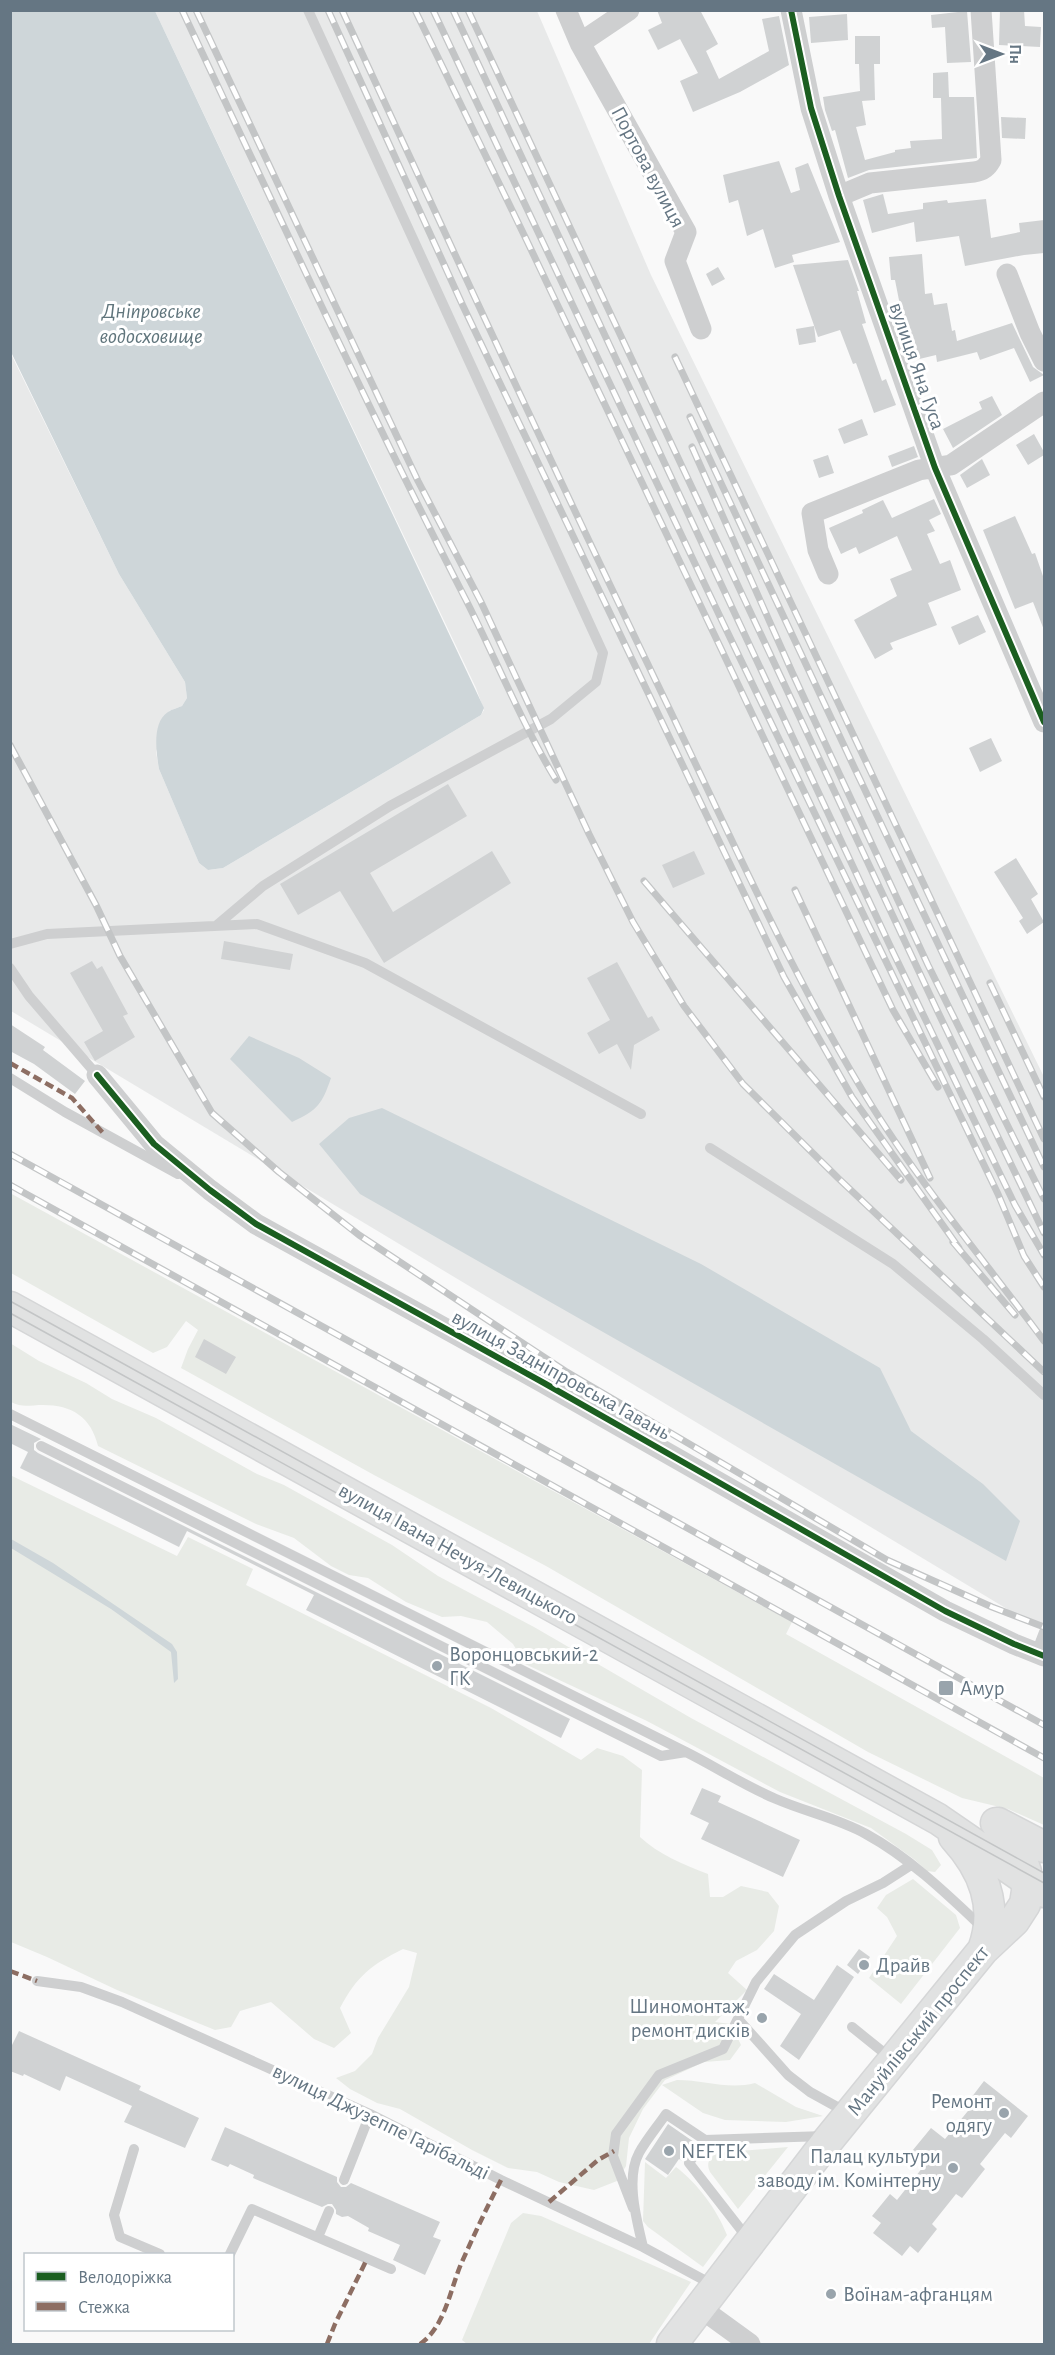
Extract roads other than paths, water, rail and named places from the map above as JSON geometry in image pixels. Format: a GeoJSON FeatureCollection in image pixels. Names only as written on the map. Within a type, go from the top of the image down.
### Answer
{"type":"FeatureCollection","features":[{"type":"Feature","properties":{"kind":"main road","name":"вулиця Івана Нечуя-Левицького"},"geometry":{"type":"LineString","coordinates":[[10,1306],[938,1819],[1039,1882]]}},
{"type":"Feature","properties":{"kind":"main road","name":"вулиця Івана Нечуя-Левицького"},"geometry":{"type":"LineString","coordinates":[[938,1819],[996,1823],[1044,1846]]}},
{"type":"Feature","properties":{"kind":"main road"},"geometry":{"type":"LineString","coordinates":[[938,1819],[974,1864],[985,1887],[995,1935]]}},
{"type":"Feature","properties":{"kind":"main road"},"geometry":{"type":"LineString","coordinates":[[995,1935],[1025,1904],[1039,1882],[996,1823]]}},
{"type":"Feature","properties":{"kind":"main road"},"geometry":{"type":"LineString","coordinates":[[995,1935],[1044,1915]]}},
{"type":"Feature","properties":{"kind":"main road","name":"Мануйлівський проспект"},"geometry":{"type":"LineString","coordinates":[[672,2344],[841,2125],[995,1935]]}},
{"type":"Feature","properties":{"kind":"street","name":"Портова вулиця"},"geometry":{"type":"LineString","coordinates":[[566,10],[580,43],[686,232],[675,261],[701,329]]}},
{"type":"Feature","properties":{"kind":"street"},"geometry":{"type":"LineString","coordinates":[[580,43],[629,10]]}},
{"type":"Feature","properties":{"kind":"street","name":"вулиця Яна Гуса"},"geometry":{"type":"LineString","coordinates":[[791,10],[811,108],[839,196],[935,468],[1043,716]]}},
{"type":"Feature","properties":{"kind":"street"},"geometry":{"type":"LineString","coordinates":[[839,196],[870,183],[974,172],[985,168],[991,160],[981,10]]}},
{"type":"Feature","properties":{"kind":"street"},"geometry":{"type":"LineString","coordinates":[[1007,274],[1030,333],[1044,360]]}},
{"type":"Feature","properties":{"kind":"street"},"geometry":{"type":"LineString","coordinates":[[828,574],[818,550],[812,513],[919,470],[951,465],[1044,402]]}},
{"type":"Feature","properties":{"kind":"street","name":"вулиця Задніпровська Гавань"},"geometry":{"type":"LineString","coordinates":[[97,1075],[154,1144],[256,1224],[544,1383],[945,1611],[1040,1654]]}},
{"type":"Feature","properties":{"kind":"street"},"geometry":{"type":"LineString","coordinates":[[708,2296],[750,2344]]}},
{"type":"Feature","properties":{"kind":"lane"},"geometry":{"type":"LineString","coordinates":[[217,925],[263,886],[390,806],[551,719],[596,682],[603,653],[308,10]]}},
{"type":"Feature","properties":{"kind":"lane"},"geometry":{"type":"LineString","coordinates":[[10,944],[48,934],[257,924],[365,963],[641,1114]]}},
{"type":"Feature","properties":{"kind":"lane"},"geometry":{"type":"LineString","coordinates":[[10,968],[29,996],[97,1075]]}},
{"type":"Feature","properties":{"kind":"lane"},"geometry":{"type":"LineString","coordinates":[[10,1078],[74,1117],[210,1190]]}},
{"type":"Feature","properties":{"kind":"lane"},"geometry":{"type":"LineString","coordinates":[[710,1148],[893,1263],[984,1339],[1044,1395]]}},
{"type":"Feature","properties":{"kind":"lane"},"geometry":{"type":"LineString","coordinates":[[10,1414],[687,1752],[776,1799],[842,1822],[868,1835],[911,1865],[995,1935]]}},
{"type":"Feature","properties":{"kind":"lane"},"geometry":{"type":"LineString","coordinates":[[42,1446],[661,1756],[687,1752]]}},
{"type":"Feature","properties":{"kind":"lane"},"geometry":{"type":"LineString","coordinates":[[1040,1654],[1044,1632]]}},
{"type":"Feature","properties":{"kind":"lane"},"geometry":{"type":"LineString","coordinates":[[643,2247],[633,2208],[613,2156],[616,2134],[659,2075],[723,2049],[756,1982],[795,1935],[846,1901],[883,1883],[911,1865]]}},
{"type":"Feature","properties":{"kind":"lane","name":"вулиця Джузеппе Гарібальді"},"geometry":{"type":"LineString","coordinates":[[37,1981],[81,1987],[122,2002],[370,2114],[501,2180],[643,2247],[708,2296]]}},
{"type":"Feature","properties":{"kind":"lane"},"geometry":{"type":"LineString","coordinates":[[738,2019],[788,2075],[810,2092],[841,2125]]}},
{"type":"Feature","properties":{"kind":"lane"},"geometry":{"type":"LineString","coordinates":[[852,2027],[893,2060]]}},
{"type":"Feature","properties":{"kind":"lane"},"geometry":{"type":"LineString","coordinates":[[344,2180],[370,2114]]}},
{"type":"Feature","properties":{"kind":"lane"},"geometry":{"type":"LineString","coordinates":[[633,2208],[634,2165],[638,2154],[666,2114],[705,2140],[841,2125]]}},
{"type":"Feature","properties":{"kind":"lane"},"geometry":{"type":"LineString","coordinates":[[705,2140],[689,2163],[750,2241]]}},
{"type":"Feature","properties":{"kind":"lane"},"geometry":{"type":"LineString","coordinates":[[134,2149],[114,2215],[120,2237],[158,2253]]}},
{"type":"Feature","properties":{"kind":"lane"},"geometry":{"type":"LineString","coordinates":[[230,2253],[252,2209],[391,2269]]}},
{"type":"Feature","properties":{"kind":"lane"},"geometry":{"type":"LineString","coordinates":[[318,2237],[329,2211]]}},
{"type":"Feature","properties":{"kind":"water","name":"Дніпровське водосховище"},"geometry":{"type":"Polygon","coordinates":[[[11,10],[155,11],[484,708],[481,715],[223,868],[208,870],[199,863],[159,769],[156,738],[159,723],[168,712],[182,706],[187,698],[185,682],[119,574],[11,352],[11,10]]]}},
{"type":"Feature","properties":{"kind":"water"},"geometry":{"type":"Polygon","coordinates":[[[249,1036],[299,1058],[331,1078],[322,1100],[313,1110],[292,1122],[230,1059],[249,1036]]]}},
{"type":"Feature","properties":{"kind":"water"},"geometry":{"type":"Polygon","coordinates":[[[382,1108],[701,1264],[880,1368],[911,1431],[983,1484],[1020,1521],[1006,1561],[360,1194],[319,1144],[349,1118],[382,1108]]]}},
{"type":"Feature","properties":{"kind":"water"},"geometry":{"type":"Polygon","coordinates":[[[11,1539],[53,1563],[172,1644],[177,1652],[178,1679],[174,1683],[171,1652],[111,1609],[11,1548],[11,1539]]]}},
{"type":"Feature","properties":{"kind":"tram line"},"geometry":{"type":"LineString","coordinates":[[10,1301],[1044,1873]]}},
{"type":"Feature","properties":{"kind":"tram line"},"geometry":{"type":"LineString","coordinates":[[10,1313],[1044,1883]]}},
{"type":"Feature","properties":{"kind":"railway"},"geometry":{"type":"LineString","coordinates":[[182,10],[356,379],[520,713],[556,780]]}},
{"type":"Feature","properties":{"kind":"railway"},"geometry":{"type":"LineString","coordinates":[[196,10],[418,481],[481,602],[589,834],[633,922],[684,1006],[743,1084],[838,1178],[1044,1372]]}},
{"type":"Feature","properties":{"kind":"railway"},"geometry":{"type":"LineString","coordinates":[[328,10],[463,306],[784,977],[852,1097],[959,1248]]}},
{"type":"Feature","properties":{"kind":"railway"},"geometry":{"type":"LineString","coordinates":[[342,10],[584,531],[758,896],[806,991],[858,1083],[901,1150],[1044,1341]]}},
{"type":"Feature","properties":{"kind":"railway"},"geometry":{"type":"LineString","coordinates":[[415,10],[893,1010],[938,1087]]}},
{"type":"Feature","properties":{"kind":"railway"},"geometry":{"type":"LineString","coordinates":[[433,10],[724,625],[998,1194],[1024,1256],[1044,1287]]}},
{"type":"Feature","properties":{"kind":"railway"},"geometry":{"type":"LineString","coordinates":[[453,10],[892,950],[1015,1205],[1044,1255]]}},
{"type":"Feature","properties":{"kind":"railway"},"geometry":{"type":"LineString","coordinates":[[468,10],[1044,1233]]}},
{"type":"Feature","properties":{"kind":"railway"},"geometry":{"type":"LineString","coordinates":[[675,357],[1044,1139]]}},
{"type":"Feature","properties":{"kind":"railway"},"geometry":{"type":"LineString","coordinates":[[690,417],[1044,1167]]}},
{"type":"Feature","properties":{"kind":"railway"},"geometry":{"type":"LineString","coordinates":[[692,447],[792,672],[928,965],[1044,1199]]}},
{"type":"Feature","properties":{"kind":"railway"},"geometry":{"type":"LineString","coordinates":[[10,745],[96,905],[120,956],[212,1113],[279,1172],[359,1235],[565,1371],[887,1560],[992,1607],[1044,1627]]}},
{"type":"Feature","properties":{"kind":"railway"},"geometry":{"type":"LineString","coordinates":[[644,881],[901,1180]]}},
{"type":"Feature","properties":{"kind":"railway"},"geometry":{"type":"LineString","coordinates":[[795,890],[930,1178]]}},
{"type":"Feature","properties":{"kind":"railway"},"geometry":{"type":"LineString","coordinates":[[990,983],[1044,1097]]}},
{"type":"Feature","properties":{"kind":"railway"},"geometry":{"type":"LineString","coordinates":[[10,1154],[1044,1725]]}},
{"type":"Feature","properties":{"kind":"railway"},"geometry":{"type":"LineString","coordinates":[[10,1185],[1044,1758]]}},
{"type":"Feature","properties":{"kind":"railway"},"geometry":{"type":"LineString","coordinates":[[953,1242],[1015,1315]]}},
{"type":"Feature","properties":{"kind":"place","name":"Воронцовський-2 ГК"},"geometry":{"type":"Point","coordinates":[437,1666]}},
{"type":"Feature","properties":{"kind":"place","name":"Амур"},"geometry":{"type":"Point","coordinates":[946,1688]}},
{"type":"Feature","properties":{"kind":"place","name":"Драйв"},"geometry":{"type":"Point","coordinates":[864,1965]}},
{"type":"Feature","properties":{"kind":"place","name":"Шиномонтаж, ремонт дисків"},"geometry":{"type":"Point","coordinates":[762,2018]}},
{"type":"Feature","properties":{"kind":"place","name":"Ремонт одягу"},"geometry":{"type":"Point","coordinates":[1004,2113]}},
{"type":"Feature","properties":{"kind":"place","name":"NEFTEK"},"geometry":{"type":"Point","coordinates":[669,2151]}},
{"type":"Feature","properties":{"kind":"place","name":"Палац культури заводу ім. Комінтерну"},"geometry":{"type":"Point","coordinates":[953,2168]}},
{"type":"Feature","properties":{"kind":"place","name":"Воїнам-афганцям"},"geometry":{"type":"Point","coordinates":[831,2294]}}]}
